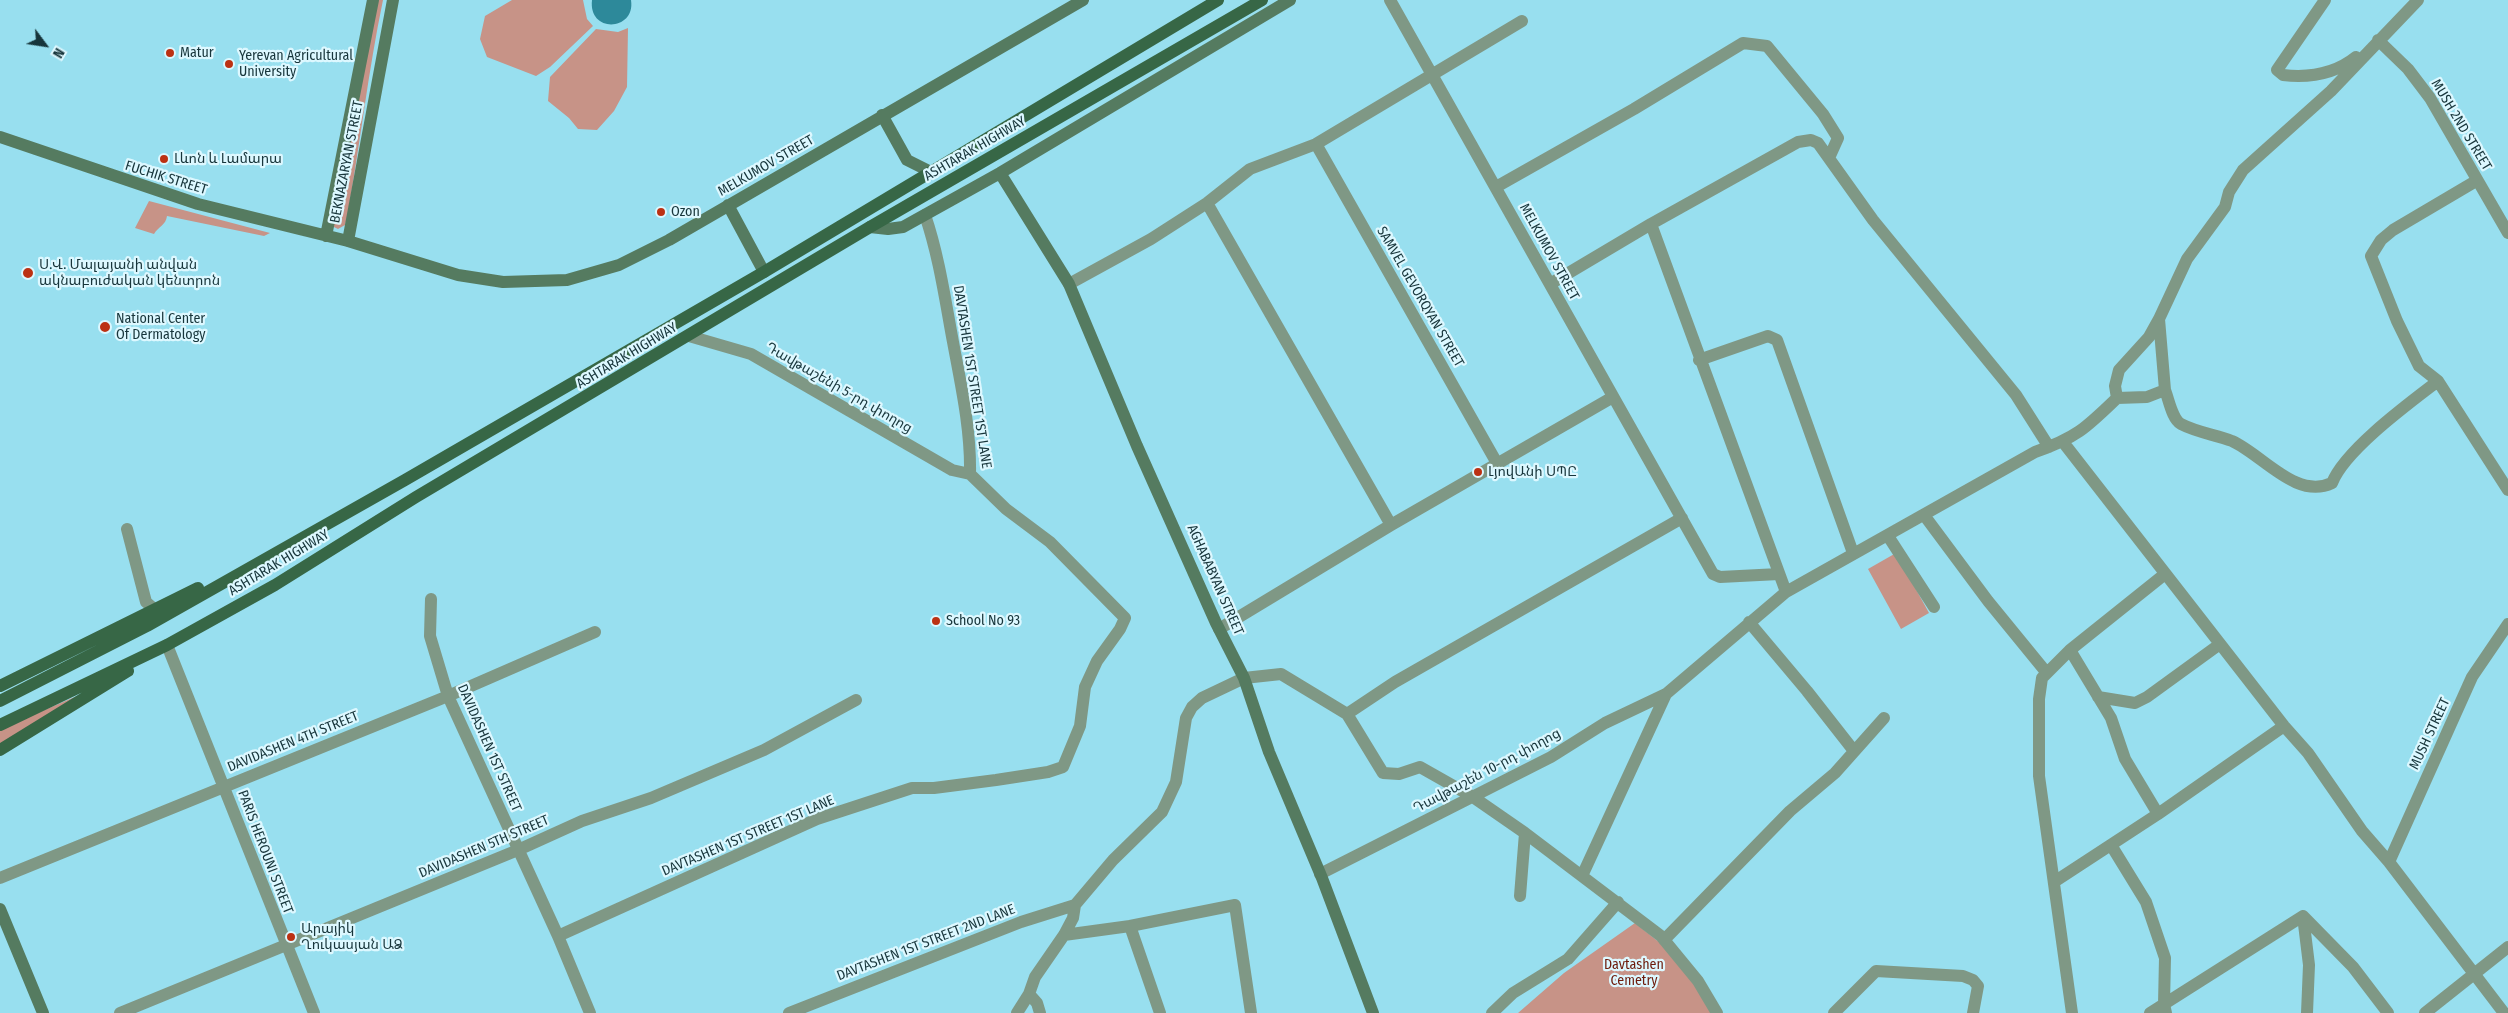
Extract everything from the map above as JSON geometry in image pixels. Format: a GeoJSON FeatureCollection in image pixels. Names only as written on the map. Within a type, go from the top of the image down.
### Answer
{"type":"FeatureCollection","features":[{"type":"Feature","properties":{"kind":"main road","name":"ASHTARAK HIGHWAY"},"geometry":{"type":"LineString","coordinates":[[0,701],[147,626],[405,480],[764,272],[1218,0]]}},
{"type":"Feature","properties":{"kind":"main road","name":"ASHTARAK HIGHWAY"},"geometry":{"type":"LineString","coordinates":[[0,724],[167,646],[275,585],[416,497],[689,336],[870,226],[1262,0]]}},
{"type":"Feature","properties":{"kind":"main road"},"geometry":{"type":"LineString","coordinates":[[1196,13],[1207,32]]}},
{"type":"Feature","properties":{"kind":"main road"},"geometry":{"type":"LineString","coordinates":[[405,480],[416,497]]}},
{"type":"Feature","properties":{"kind":"main road"},"geometry":{"type":"LineString","coordinates":[[0,686],[56,660],[154,608],[261,560]]}},
{"type":"Feature","properties":{"kind":"main road"},"geometry":{"type":"LineString","coordinates":[[0,750],[112,683],[155,652]]}},
{"type":"Feature","properties":{"kind":"street","name":"BEKNAZARYAN STREET"},"geometry":{"type":"LineString","coordinates":[[326,236],[373,0]]}},
{"type":"Feature","properties":{"kind":"street","name":"BEKNAZARYAN STREET"},"geometry":{"type":"LineString","coordinates":[[348,241],[393,0]]}},
{"type":"Feature","properties":{"kind":"street","name":"MELKUMOV STREET"},"geometry":{"type":"LineString","coordinates":[[326,236],[348,241],[458,276],[503,282],[568,280],[619,265],[669,240],[882,115],[1084,0]]}},
{"type":"Feature","properties":{"kind":"street"},"geometry":{"type":"LineString","coordinates":[[870,226],[895,229],[925,215],[1000,173],[1290,0]]}},
{"type":"Feature","properties":{"kind":"street","name":"MELKUMOV STREET"},"geometry":{"type":"LineString","coordinates":[[1390,0],[1430,75],[1496,187],[1713,574],[1720,577],[1779,574]]}},
{"type":"Feature","properties":{"kind":"street"},"geometry":{"type":"LineString","coordinates":[[2325,0],[2277,70],[2283,75],[2318,75],[2336,69],[2346,65],[2378,40]]}},
{"type":"Feature","properties":{"kind":"street"},"geometry":{"type":"LineString","coordinates":[[2117,398],[2115,386],[2119,370],[2149,337],[2188,259],[2225,207],[2229,192],[2243,170],[2330,91],[2418,0]]}},
{"type":"Feature","properties":{"kind":"street"},"geometry":{"type":"LineString","coordinates":[[1069,284],[1152,239],[1207,203],[1250,169],[1316,144],[1522,21]]}},
{"type":"Feature","properties":{"kind":"street","name":"MUSH 2ND STREET"},"geometry":{"type":"LineString","coordinates":[[2378,40],[2408,69],[2430,98],[2476,181],[2508,233]]}},
{"type":"Feature","properties":{"kind":"street"},"geometry":{"type":"LineString","coordinates":[[1496,187],[1634,109],[1743,43],[1767,46],[1823,114],[1838,138],[1829,158]]}},
{"type":"Feature","properties":{"kind":"street"},"geometry":{"type":"LineString","coordinates":[[882,115],[907,160],[931,172]]}},
{"type":"Feature","properties":{"kind":"street","name":"FUCHIK STREET"},"geometry":{"type":"LineString","coordinates":[[0,137],[198,204],[326,236]]}},
{"type":"Feature","properties":{"kind":"street"},"geometry":{"type":"LineString","coordinates":[[1550,284],[1651,224],[1798,142],[1811,140],[1818,143],[1873,220],[2016,395],[2049,447]]}},
{"type":"Feature","properties":{"kind":"street","name":"SAMVEL GEVORQYAN STREET"},"geometry":{"type":"LineString","coordinates":[[1316,144],[1498,465]]}},
{"type":"Feature","properties":{"kind":"street","name":"AGHABABYAN STREET"},"geometry":{"type":"LineString","coordinates":[[1000,173],[1069,284],[1137,446],[1219,629],[1244,678],[1269,752],[1320,874],[1374,1013]]}},
{"type":"Feature","properties":{"kind":"street"},"geometry":{"type":"LineString","coordinates":[[2476,181],[2393,230],[2381,240],[2371,256],[2397,321],[2419,366],[2438,381],[2508,490]]}},
{"type":"Feature","properties":{"kind":"street"},"geometry":{"type":"LineString","coordinates":[[1207,203],[1391,525]]}},
{"type":"Feature","properties":{"kind":"street"},"geometry":{"type":"LineString","coordinates":[[728,205],[764,272]]}},
{"type":"Feature","properties":{"kind":"street","name":"DAVTASHEN 1ST STREET 1ST LANE"},"geometry":{"type":"LineString","coordinates":[[558,936],[817,819],[912,788],[934,788],[987,781],[1048,772],[1062,767],[1080,726],[1085,687],[1098,660],[1125,618],[1050,542],[1006,509],[970,474],[962,389],[935,245],[925,215]]}},
{"type":"Feature","properties":{"kind":"street"},"geometry":{"type":"LineString","coordinates":[[1651,224],[1699,360],[1786,592]]}},
{"type":"Feature","properties":{"kind":"street"},"geometry":{"type":"LineString","coordinates":[[2159,319],[2165,390],[2172,412],[2180,424],[2234,442],[2293,482],[2321,489],[2332,483],[2338,470],[2388,420],[2438,381]]}},
{"type":"Feature","properties":{"kind":"street","name":"Դավթաշենի 5-րդ փողոց"},"geometry":{"type":"LineString","coordinates":[[689,336],[751,354],[952,470],[970,474]]}},
{"type":"Feature","properties":{"kind":"street"},"geometry":{"type":"LineString","coordinates":[[1699,360],[1768,336],[1777,340],[1853,553]]}},
{"type":"Feature","properties":{"kind":"street"},"geometry":{"type":"LineString","coordinates":[[1582,876],[1666,694],[1749,622],[1786,592],[1853,553],[1888,536],[2035,452],[2063,442],[2085,430],[2117,398],[2147,397],[2165,390]]}},
{"type":"Feature","properties":{"kind":"street"},"geometry":{"type":"LineString","coordinates":[[1219,629],[1391,525],[1613,397]]}},
{"type":"Feature","properties":{"kind":"street"},"geometry":{"type":"LineString","coordinates":[[2063,442],[2284,726],[2324,774],[2362,831],[2389,862],[2504,1013]]}},
{"type":"Feature","properties":{"kind":"street"},"geometry":{"type":"LineString","coordinates":[[1924,515],[1988,601],[2046,672]]}},
{"type":"Feature","properties":{"kind":"street"},"geometry":{"type":"LineString","coordinates":[[1347,714],[1395,682],[1682,518]]}},
{"type":"Feature","properties":{"kind":"street"},"geometry":{"type":"LineString","coordinates":[[127,529],[146,602],[154,608]]}},
{"type":"Feature","properties":{"kind":"street"},"geometry":{"type":"LineString","coordinates":[[1888,536],[1934,607]]}},
{"type":"Feature","properties":{"kind":"street"},"geometry":{"type":"LineString","coordinates":[[2072,1013],[2040,776],[2039,699],[2042,678],[2070,650],[2166,574]]}},
{"type":"Feature","properties":{"kind":"street","name":"DAVIDASHEN 1ST STREET"},"geometry":{"type":"LineString","coordinates":[[431,599],[430,636],[448,696],[558,936],[586,1012]]}},
{"type":"Feature","properties":{"kind":"street"},"geometry":{"type":"LineString","coordinates":[[1749,622],[1807,690],[1854,751]]}},
{"type":"Feature","properties":{"kind":"street","name":"MUSH STREET"},"geometry":{"type":"LineString","coordinates":[[2389,862],[2472,677],[2508,624]]}},
{"type":"Feature","properties":{"kind":"street","name":"DAVIDASHEN 4TH STREET"},"geometry":{"type":"LineString","coordinates":[[0,878],[448,696],[595,632]]}},
{"type":"Feature","properties":{"kind":"street"},"geometry":{"type":"LineString","coordinates":[[2098,697],[2135,702],[2147,697],[2220,644]]}},
{"type":"Feature","properties":{"kind":"street","name":"PARIS HEROUNI STREET"},"geometry":{"type":"LineString","coordinates":[[167,646],[314,1013]]}},
{"type":"Feature","properties":{"kind":"street"},"geometry":{"type":"LineString","coordinates":[[2070,650],[2111,718],[2125,759],[2158,814]]}},
{"type":"Feature","properties":{"kind":"street"},"geometry":{"type":"LineString","coordinates":[[1017,1013],[1029,994],[1035,977],[1064,935],[1073,918],[1075,905],[1113,860],[1162,812],[1176,782],[1186,718],[1192,707],[1202,698],[1244,678],[1280,674],[1347,714],[1383,773],[1399,774],[1420,767],[1473,797],[1618,902],[1664,940],[1698,981],[1717,1013]]}},
{"type":"Feature","properties":{"kind":"street","name":"Դավթաշեն 10-րդ փողոց"},"geometry":{"type":"LineString","coordinates":[[1320,874],[1550,757],[1605,723],[1666,694]]}},
{"type":"Feature","properties":{"kind":"street","name":"DAVIDASHEN 5TH STREET"},"geometry":{"type":"LineString","coordinates":[[120,1013],[518,850],[582,820],[651,798],[764,750],[856,700]]}},
{"type":"Feature","properties":{"kind":"street"},"geometry":{"type":"LineString","coordinates":[[1664,940],[1790,811],[1835,773],[1884,718]]}},
{"type":"Feature","properties":{"kind":"street"},"geometry":{"type":"LineString","coordinates":[[2054,882],[2158,814],[2284,726]]}},
{"type":"Feature","properties":{"kind":"street"},"geometry":{"type":"LineString","coordinates":[[1520,896],[1525,833]]}},
{"type":"Feature","properties":{"kind":"street"},"geometry":{"type":"LineString","coordinates":[[2111,845],[2146,902],[2165,958],[2165,1009]]}},
{"type":"Feature","properties":{"kind":"street"},"geometry":{"type":"LineString","coordinates":[[1492,1013],[1513,993],[1568,959],[1618,902]]}},
{"type":"Feature","properties":{"kind":"street","name":"DAVTASHEN 1ST STREET 2ND LANE"},"geometry":{"type":"LineString","coordinates":[[789,1013],[1021,922],[1075,905]]}},
{"type":"Feature","properties":{"kind":"street"},"geometry":{"type":"LineString","coordinates":[[1064,935],[1130,926],[1235,905],[1251,1013]]}},
{"type":"Feature","properties":{"kind":"street"},"geometry":{"type":"LineString","coordinates":[[0,909],[43,1013]]}},
{"type":"Feature","properties":{"kind":"street"},"geometry":{"type":"LineString","coordinates":[[2150,1013],[2165,1009],[2303,916]]}},
{"type":"Feature","properties":{"kind":"street"},"geometry":{"type":"LineString","coordinates":[[2303,916],[2309,965],[2307,1013]]}},
{"type":"Feature","properties":{"kind":"street"},"geometry":{"type":"LineString","coordinates":[[2303,916],[2353,967],[2388,1013]]}},
{"type":"Feature","properties":{"kind":"street"},"geometry":{"type":"LineString","coordinates":[[1130,926],[1160,1013]]}},
{"type":"Feature","properties":{"kind":"street"},"geometry":{"type":"LineString","coordinates":[[2425,1013],[2508,947]]}},
{"type":"Feature","properties":{"kind":"street"},"geometry":{"type":"LineString","coordinates":[[1834,1013],[1852,992],[1876,971],[1963,976],[1973,980],[1978,986],[1973,1013]]}},
{"type":"Feature","properties":{"kind":"street"},"geometry":{"type":"LineString","coordinates":[[1029,994],[1037,1003],[1040,1013]]}},
{"type":"Feature","properties":{"kind":"green space"},"geometry":{"type":"Polygon","coordinates":[[[376,0],[383,0],[352,191],[345,225],[338,229],[332,226],[376,0]]]}},
{"type":"Feature","properties":{"kind":"green space"},"geometry":{"type":"Polygon","coordinates":[[[512,0],[583,0],[587,19],[593,26],[550,67],[536,76],[487,57],[480,39],[485,16],[512,0]]]}},
{"type":"Feature","properties":{"kind":"green space"},"geometry":{"type":"Polygon","coordinates":[[[628,28],[627,87],[614,111],[597,130],[578,129],[569,118],[548,101],[550,77],[596,29],[618,32],[628,28]]]}},
{"type":"Feature","properties":{"kind":"green space"},"geometry":{"type":"Polygon","coordinates":[[[149,201],[270,233],[264,236],[167,216],[165,222],[154,234],[135,228],[149,201]]]}},
{"type":"Feature","properties":{"kind":"green space"},"geometry":{"type":"Polygon","coordinates":[[[1896,553],[1929,613],[1901,629],[1868,569],[1896,553]]]}},
{"type":"Feature","properties":{"kind":"green space"},"geometry":{"type":"Polygon","coordinates":[[[91,690],[0,745],[0,729],[91,690]]]}},
{"type":"Feature","properties":{"kind":"green space","name":"Davtashen Cemetry"},"geometry":{"type":"Polygon","coordinates":[[[1635,923],[1679,958],[1715,1013],[1518,1013],[1564,973],[1635,923]]]}},
{"type":"Feature","properties":{"kind":"water"},"geometry":{"type":"Polygon","coordinates":[[[592,0],[631,0],[631,10],[620,23],[604,23],[597,19],[593,11],[592,0]]]}},
{"type":"Feature","properties":{"kind":"place","name":"Matur"},"geometry":{"type":"Point","coordinates":[170,53]}},
{"type":"Feature","properties":{"kind":"place","name":"Yerevan Agricultural University"},"geometry":{"type":"Point","coordinates":[229,64]}},
{"type":"Feature","properties":{"kind":"place","name":"Լևոն և Լամարա"},"geometry":{"type":"Point","coordinates":[164,159]}},
{"type":"Feature","properties":{"kind":"place","name":"Ozon"},"geometry":{"type":"Point","coordinates":[661,212]}},
{"type":"Feature","properties":{"kind":"place","name":"Ս.Վ. Մալայանի անվան ակնաբուժական կենտրոն"},"geometry":{"type":"Point","coordinates":[28,273]}},
{"type":"Feature","properties":{"kind":"place","name":"National Center Of Dermatology"},"geometry":{"type":"Point","coordinates":[105,327]}},
{"type":"Feature","properties":{"kind":"place","name":"ԼյովԱնի ՍՊԸ"},"geometry":{"type":"Point","coordinates":[1478,472]}},
{"type":"Feature","properties":{"kind":"place","name":"School No 93"},"geometry":{"type":"Point","coordinates":[936,621]}},
{"type":"Feature","properties":{"kind":"place","name":"Արայիկ Ղուկասյան ԱՁ"},"geometry":{"type":"Point","coordinates":[291,937]}}]}
